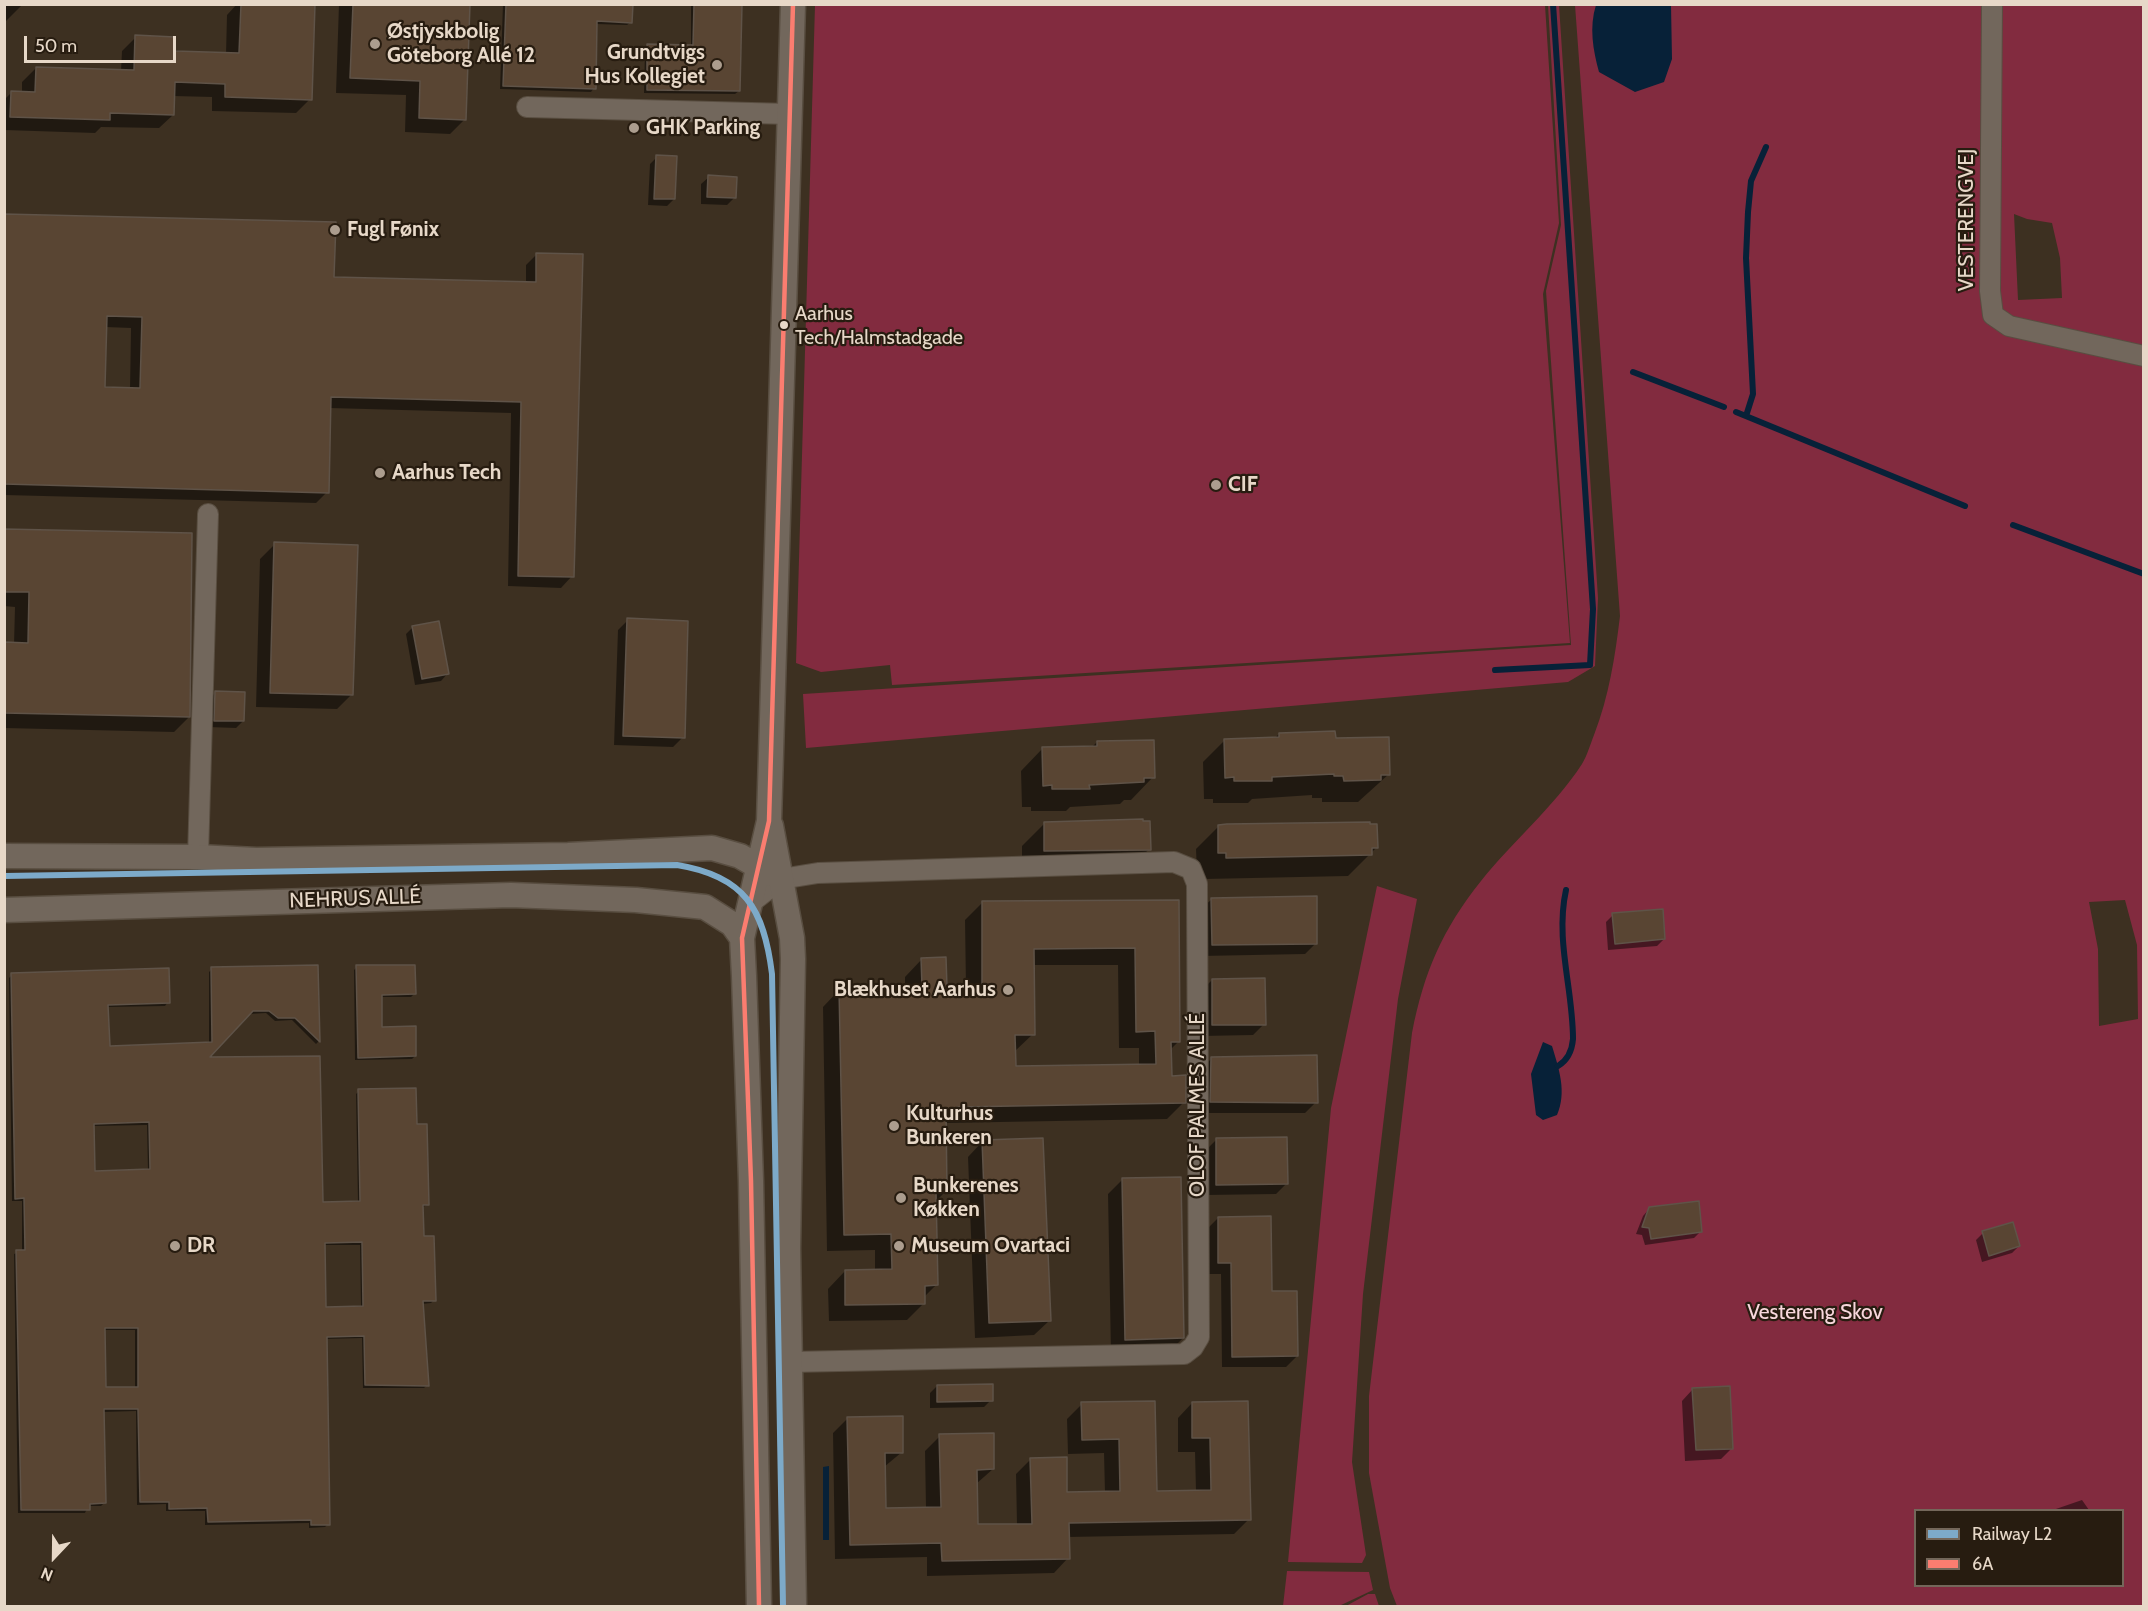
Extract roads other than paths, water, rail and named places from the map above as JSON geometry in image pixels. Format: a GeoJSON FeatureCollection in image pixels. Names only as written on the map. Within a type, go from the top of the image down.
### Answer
{"type":"FeatureCollection","features":[{"type":"Feature","properties":{"kind":"street"},"geometry":{"type":"LineString","coordinates":[[759,1606],[751,1181],[742,938],[769,821],[793,4]]}},
{"type":"Feature","properties":{"kind":"street","name":"VESTERENGVEJ"},"geometry":{"type":"LineString","coordinates":[[1992,4],[1990,291],[1993,315],[2009,326],[2144,356]]}},
{"type":"Feature","properties":{"kind":"street"},"geometry":{"type":"LineString","coordinates":[[527,107],[789,114]]}},
{"type":"Feature","properties":{"kind":"street"},"geometry":{"type":"LineString","coordinates":[[198,857],[208,514]]}},
{"type":"Feature","properties":{"kind":"street"},"geometry":{"type":"LineString","coordinates":[[769,821],[792,938],[793,959],[788,1248],[794,1606]]}},
{"type":"Feature","properties":{"kind":"street","name":"NEHRUS ALLÉ"},"geometry":{"type":"LineString","coordinates":[[4,856],[198,857],[256,860],[568,855],[712,848],[731,852],[781,879]]}},
{"type":"Feature","properties":{"kind":"street","name":"OLOF PALMES ALLÉ"},"geometry":{"type":"LineString","coordinates":[[781,879],[871,869],[1174,862],[1191,869],[1197,884],[1198,1337],[1193,1347],[1184,1354],[790,1362]]}},
{"type":"Feature","properties":{"kind":"street"},"geometry":{"type":"LineString","coordinates":[[749,904],[781,879]]}},
{"type":"Feature","properties":{"kind":"street","name":"NEHRUS ALLÉ"},"geometry":{"type":"LineString","coordinates":[[4,910],[511,895],[636,900],[705,907],[726,918],[742,938]]}},
{"type":"Feature","properties":{"kind":"water"},"geometry":{"type":"Polygon","coordinates":[[[1596,5],[1671,5],[1672,59],[1664,82],[1635,92],[1599,72],[1593,38],[1596,5]]]}},
{"type":"Feature","properties":{"kind":"water"},"geometry":{"type":"Polygon","coordinates":[[[1543,1042],[1552,1046],[1562,1089],[1557,1115],[1543,1120],[1536,1115],[1531,1074],[1543,1042]]]}},
{"type":"Feature","properties":{"kind":"water"},"geometry":{"type":"Polygon","coordinates":[[[829,1466],[829,1540],[823,1540],[823,1467],[829,1466]]]}},
{"type":"Feature","properties":{"kind":"waterway"},"geometry":{"type":"LineString","coordinates":[[1495,670],[1590,665],[1593,609],[1553,4]]}},
{"type":"Feature","properties":{"kind":"waterway"},"geometry":{"type":"LineString","coordinates":[[1746,416],[1753,394],[1746,258],[1748,212],[1751,181],[1766,147]]}},
{"type":"Feature","properties":{"kind":"waterway"},"geometry":{"type":"LineString","coordinates":[[1633,372],[1724,407]]}},
{"type":"Feature","properties":{"kind":"waterway"},"geometry":{"type":"LineString","coordinates":[[1736,412],[1965,506]]}},
{"type":"Feature","properties":{"kind":"waterway"},"geometry":{"type":"LineString","coordinates":[[2013,525],[2144,574]]}},
{"type":"Feature","properties":{"kind":"waterway"},"geometry":{"type":"LineString","coordinates":[[1558,1066],[1569,1055],[1573,1039],[1562,927],[1566,890]]}},
{"type":"Feature","properties":{"kind":"rail line","name":"L2"},"geometry":{"type":"LineString","coordinates":[[4,876],[677,865],[700,870],[735,887],[747,899],[756,914],[763,931],[772,974],[783,1606]]}},
{"type":"Feature","properties":{"kind":"place","name":"Østjyskbolig Göteborg Allé 12"},"geometry":{"type":"Point","coordinates":[375,44]}},
{"type":"Feature","properties":{"kind":"place","name":"Grundtvigs Hus Kollegiet"},"geometry":{"type":"Point","coordinates":[717,65]}},
{"type":"Feature","properties":{"kind":"place","name":"GHK Parking"},"geometry":{"type":"Point","coordinates":[634,128]}},
{"type":"Feature","properties":{"kind":"place","name":"Fugl Fønix"},"geometry":{"type":"Point","coordinates":[335,230]}},
{"type":"Feature","properties":{"kind":"place","name":"Aarhus Tech/Halmstadgade"},"geometry":{"type":"Point","coordinates":[784,325]}},
{"type":"Feature","properties":{"kind":"place","name":"Aarhus Tech"},"geometry":{"type":"Point","coordinates":[380,473]}},
{"type":"Feature","properties":{"kind":"place","name":"CIF"},"geometry":{"type":"Point","coordinates":[1216,485]}},
{"type":"Feature","properties":{"kind":"place","name":"Blækhuset Aarhus"},"geometry":{"type":"Point","coordinates":[1008,990]}},
{"type":"Feature","properties":{"kind":"place","name":"Kulturhus Bunkeren"},"geometry":{"type":"Point","coordinates":[894,1126]}},
{"type":"Feature","properties":{"kind":"place","name":"Bunkerenes Køkken"},"geometry":{"type":"Point","coordinates":[901,1198]}},
{"type":"Feature","properties":{"kind":"place","name":"DR"},"geometry":{"type":"Point","coordinates":[175,1246]}},
{"type":"Feature","properties":{"kind":"place","name":"Museum Ovartaci"},"geometry":{"type":"Point","coordinates":[899,1246]}},
{"type":"Feature","properties":{"kind":"park label","name":"Vestereng Skov"},"geometry":{"type":"Point","coordinates":[1815,1313]}}]}
